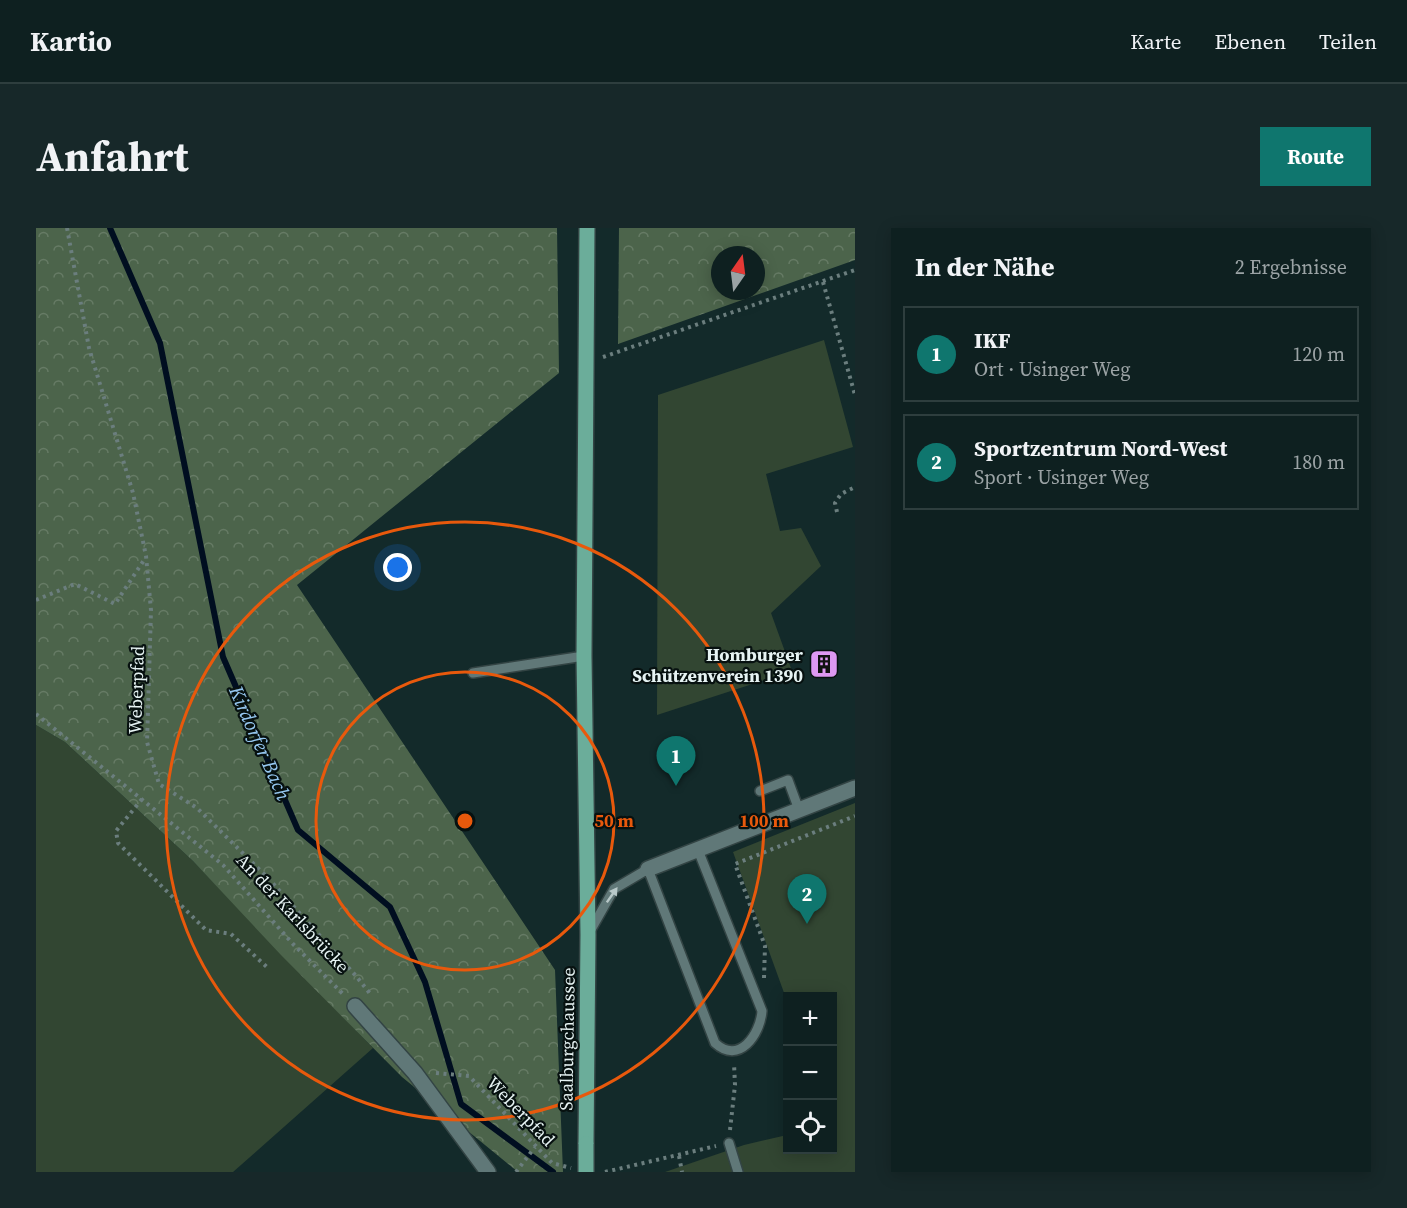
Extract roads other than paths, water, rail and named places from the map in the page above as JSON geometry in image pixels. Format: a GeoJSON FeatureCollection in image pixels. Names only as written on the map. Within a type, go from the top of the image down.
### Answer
{"type":"FeatureCollection","features":[{"type":"Feature","properties":{"kind":"main road","name":"Saalburgchaussee"},"geometry":{"type":"LineString","coordinates":[[586,1172],[588,935],[584,656],[588,361],[587,228]]}},
{"type":"Feature","properties":{"kind":"street"},"geometry":{"type":"LineString","coordinates":[[648,869],[855,788]]}},
{"type":"Feature","properties":{"kind":"street"},"geometry":{"type":"LineString","coordinates":[[355,1006],[415,1073],[489,1172]]}},
{"type":"Feature","properties":{"kind":"lane"},"geometry":{"type":"LineString","coordinates":[[473,673],[584,656]]}},
{"type":"Feature","properties":{"kind":"lane"},"geometry":{"type":"LineString","coordinates":[[760,791],[788,780],[799,810]]}},
{"type":"Feature","properties":{"kind":"lane"},"geometry":{"type":"LineString","coordinates":[[588,935],[614,889],[648,869],[715,1043],[722,1049],[734,1052],[743,1048],[757,1033],[762,1011],[698,850]]}},
{"type":"Feature","properties":{"kind":"lane"},"geometry":{"type":"LineString","coordinates":[[734,1052],[734,1062]]}},
{"type":"Feature","properties":{"kind":"lane"},"geometry":{"type":"LineString","coordinates":[[729,1143],[738,1172]]}},
{"type":"Feature","properties":{"kind":"waterway","name":"Kirdorfer Bach"},"geometry":{"type":"LineString","coordinates":[[110,228],[160,343],[223,657],[298,830],[390,907],[425,982],[461,1104],[553,1172]]}},
{"type":"Feature","properties":{"kind":"place","name":"Homburger Schützenverein 1390"},"geometry":{"type":"Point","coordinates":[824,664]}},
{"type":"Feature","properties":{"kind":"place","name":"IKF"},"geometry":{"type":"Point","coordinates":[676,786]}},
{"type":"Feature","properties":{"kind":"place","name":"Sportzentrum Nord-West"},"geometry":{"type":"Point","coordinates":[807,924]}}]}
